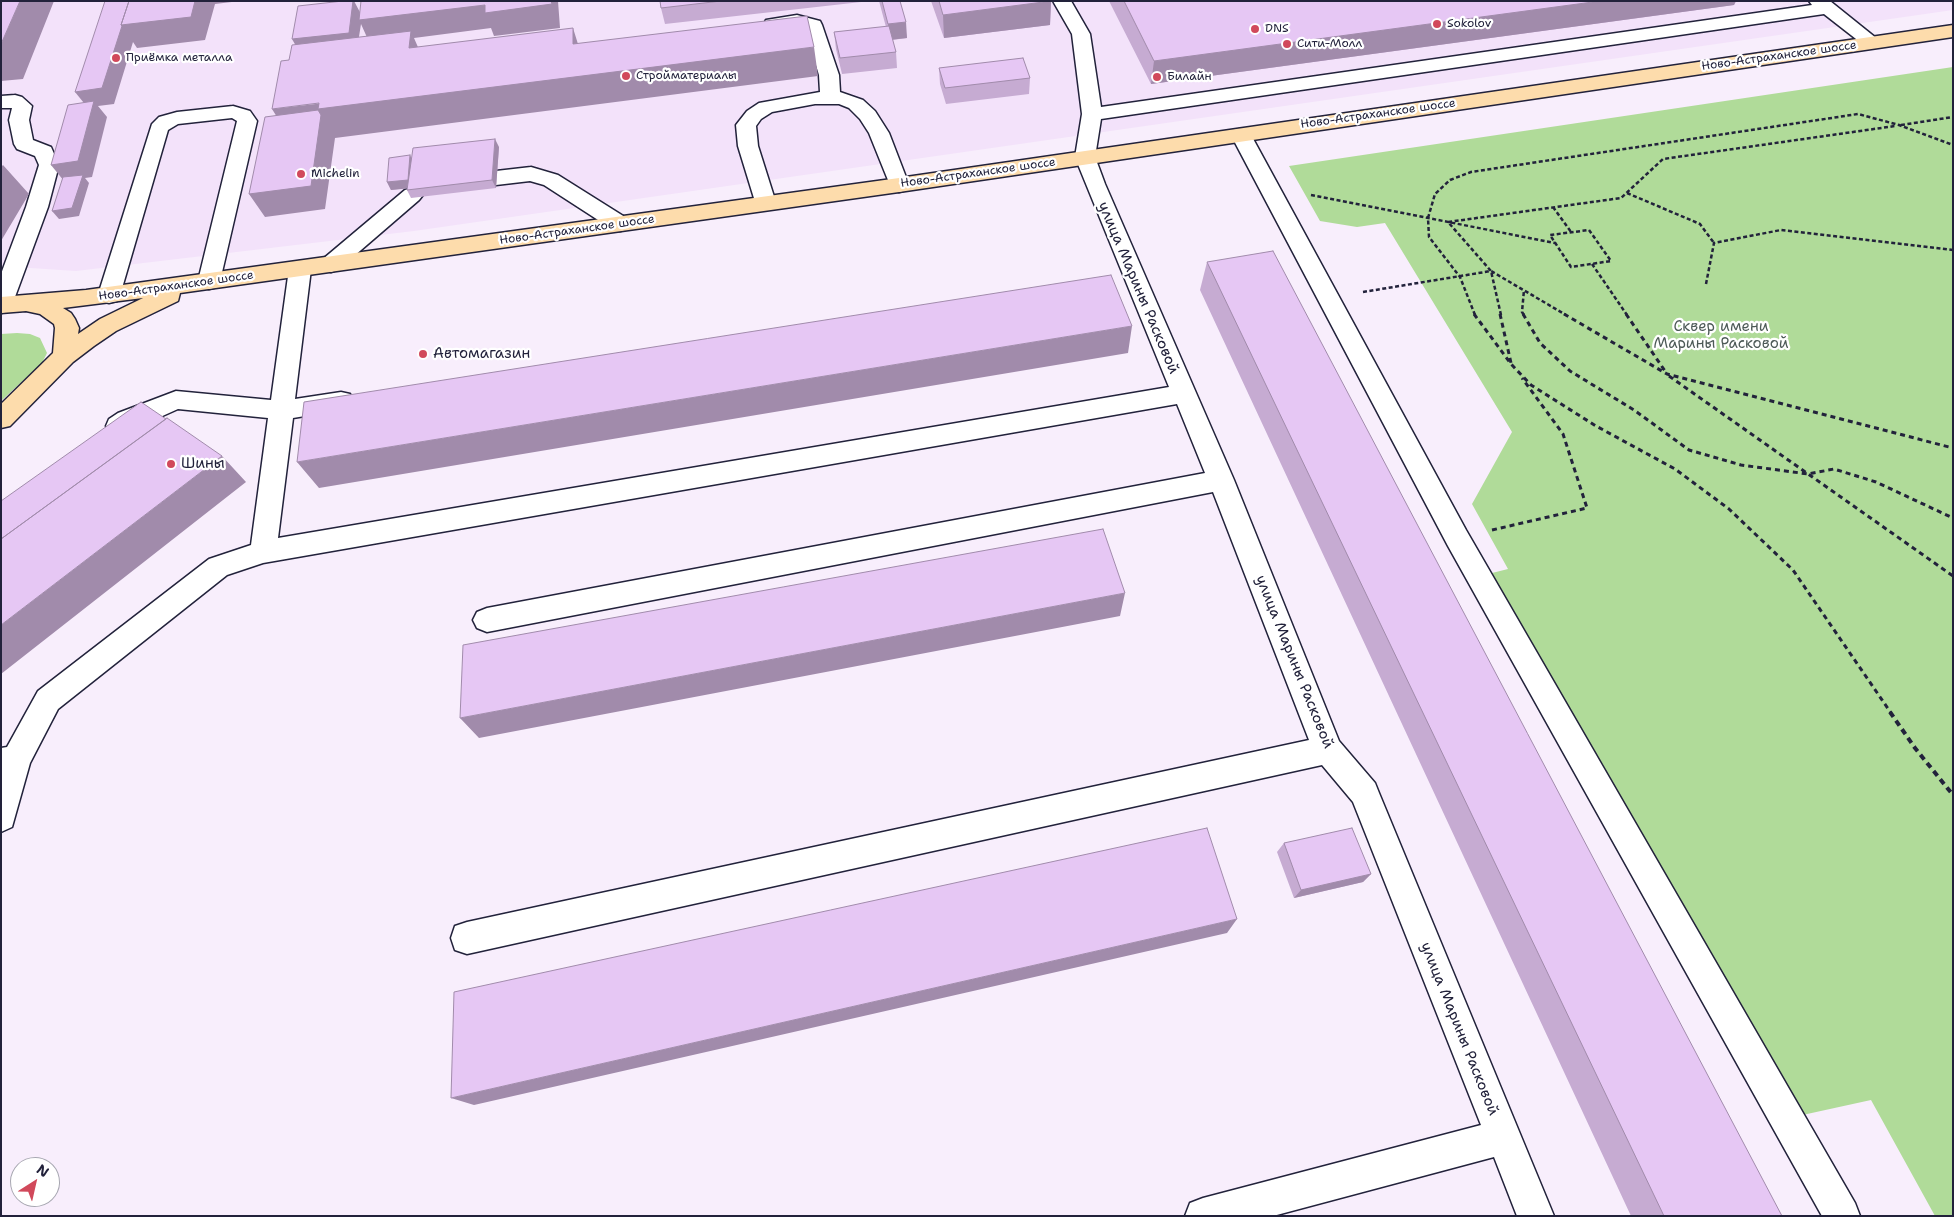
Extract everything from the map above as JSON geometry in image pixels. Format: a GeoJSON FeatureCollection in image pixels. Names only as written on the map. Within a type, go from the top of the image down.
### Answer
{"type":"FeatureCollection","features":[{"type":"Feature","properties":{"kind":"main road","name":"Ново-Астраханское шоссе"},"geometry":{"type":"LineString","coordinates":[[1,305],[30,304],[109,295],[300,269],[1953,31]]}},
{"type":"Feature","properties":{"kind":"main road"},"geometry":{"type":"LineString","coordinates":[[1,419],[65,356],[108,325],[155,301],[203,282]]}},
{"type":"Feature","properties":{"kind":"main road"},"geometry":{"type":"LineString","coordinates":[[30,304],[47,308],[63,319],[68,328],[65,356]]}},
{"type":"Feature","properties":{"kind":"street"},"geometry":{"type":"LineString","coordinates":[[1062,1],[1081,34],[1092,114],[1084,157]]}},
{"type":"Feature","properties":{"kind":"street"},"geometry":{"type":"LineString","coordinates":[[1092,114],[1822,5],[1872,42]]}},
{"type":"Feature","properties":{"kind":"street"},"geometry":{"type":"LineString","coordinates":[[758,25],[797,21],[813,26],[829,75],[830,97]]}},
{"type":"Feature","properties":{"kind":"street"},"geometry":{"type":"LineString","coordinates":[[764,203],[748,146],[746,126],[754,115],[766,107],[830,97],[856,104],[868,115],[879,133],[900,184]]}},
{"type":"Feature","properties":{"kind":"street"},"geometry":{"type":"LineString","coordinates":[[1,102],[15,101],[22,106],[19,120],[24,144],[44,152],[50,165],[38,207],[1,305]]}},
{"type":"Feature","properties":{"kind":"street"},"geometry":{"type":"LineString","coordinates":[[109,295],[159,128],[166,122],[177,118],[233,112],[242,115],[247,121],[203,282]]}},
{"type":"Feature","properties":{"kind":"street"},"geometry":{"type":"LineString","coordinates":[[1241,134],[1457,538],[1842,1216]]}},
{"type":"Feature","properties":{"kind":"street","name":"улица Марины Расковой"},"geometry":{"type":"LineString","coordinates":[[1084,157],[1221,480],[1328,750],[1364,793],[1502,1137],[1536,1216]]}},
{"type":"Feature","properties":{"kind":"street"},"geometry":{"type":"LineString","coordinates":[[496,178],[531,174],[551,180],[620,224]]}},
{"type":"Feature","properties":{"kind":"street"},"geometry":{"type":"LineString","coordinates":[[331,264],[412,195]]}},
{"type":"Feature","properties":{"kind":"street"},"geometry":{"type":"LineString","coordinates":[[263,552],[300,269]]}},
{"type":"Feature","properties":{"kind":"street"},"geometry":{"type":"LineString","coordinates":[[1,817],[9,761],[48,700],[218,567],[263,552],[1183,394]]}},
{"type":"Feature","properties":{"kind":"street"},"geometry":{"type":"LineString","coordinates":[[104,437],[128,420],[176,400],[283,410],[362,398]]}},
{"type":"Feature","properties":{"kind":"street"},"geometry":{"type":"LineString","coordinates":[[487,620],[1221,480]]}},
{"type":"Feature","properties":{"kind":"street"},"geometry":{"type":"LineString","coordinates":[[467,938],[1328,750]]}},
{"type":"Feature","properties":{"kind":"street"},"geometry":{"type":"LineString","coordinates":[[1203,1216],[1502,1137]]}},
{"type":"Feature","properties":{"kind":"path"},"geometry":{"type":"LineString","coordinates":[[1457,538],[1586,508],[1563,434],[1476,318],[1460,276],[1429,237],[1428,218],[1435,194],[1450,180],[1471,172],[1858,114],[1899,125],[1953,145]]}},
{"type":"Feature","properties":{"kind":"path"},"geometry":{"type":"LineString","coordinates":[[1448,222],[1621,198],[1663,160],[1953,117]]}},
{"type":"Feature","properties":{"kind":"path"},"geometry":{"type":"LineString","coordinates":[[1268,186],[1555,243]]}},
{"type":"Feature","properties":{"kind":"path"},"geometry":{"type":"LineString","coordinates":[[1627,193],[1700,224],[1714,243],[1706,284]]}},
{"type":"Feature","properties":{"kind":"path"},"geometry":{"type":"LineString","coordinates":[[1553,207],[1571,232]]}},
{"type":"Feature","properties":{"kind":"path"},"geometry":{"type":"LineString","coordinates":[[1448,222],[1491,271],[1667,374],[1953,576]]}},
{"type":"Feature","properties":{"kind":"path"},"geometry":{"type":"LineString","coordinates":[[1589,230],[1611,261],[1571,267],[1550,236],[1571,232],[1589,230]]}},
{"type":"Feature","properties":{"kind":"path"},"geometry":{"type":"LineString","coordinates":[[1714,243],[1781,230],[1953,250]]}},
{"type":"Feature","properties":{"kind":"path"},"geometry":{"type":"LineString","coordinates":[[1592,264],[1667,374],[1953,448]]}},
{"type":"Feature","properties":{"kind":"path"},"geometry":{"type":"LineString","coordinates":[[1328,298],[1491,271]]}},
{"type":"Feature","properties":{"kind":"path"},"geometry":{"type":"LineString","coordinates":[[1491,271],[1511,364],[1530,385],[1596,426],[1675,469],[1729,509],[1793,570],[1915,748],[1953,795]]}},
{"type":"Feature","properties":{"kind":"path"},"geometry":{"type":"LineString","coordinates":[[1524,290],[1522,312],[1540,343],[1570,371],[1634,410],[1689,450],[1741,465],[1808,474],[1834,469],[1868,479],[1953,518]]}},
{"type":"Feature","properties":{"kind":"shaded area"},"geometry":{"type":"Polygon","coordinates":[[[1,1],[1953,1],[1953,10],[414,231],[76,271],[1,266],[1,1]]]}},
{"type":"Feature","properties":{"kind":"green space","name":"Сквер имени Марины Расковой"},"geometry":{"type":"Polygon","coordinates":[[[1953,67],[1953,1216],[1935,1216],[1871,1100],[1798,1116],[1484,575],[1508,569],[1472,504],[1512,432],[1385,223],[1357,227],[1320,221],[1289,166],[1953,67]]]}},
{"type":"Feature","properties":{"kind":"green space"},"geometry":{"type":"Polygon","coordinates":[[[1,334],[30,334],[40,338],[47,353],[42,363],[1,401],[1,334]]]}},
{"type":"Feature","properties":{"kind":"building"},"geometry":{"type":"Polygon","coordinates":[[[1,1],[20,1],[1,44],[1,1]]]}},
{"type":"Feature","properties":{"kind":"building"},"geometry":{"type":"Polygon","coordinates":[[[105,1],[129,1],[102,88],[75,92],[105,1]]]}},
{"type":"Feature","properties":{"kind":"building"},"geometry":{"type":"Polygon","coordinates":[[[129,1],[195,1],[191,17],[121,25],[129,1]]]}},
{"type":"Feature","properties":{"kind":"building"},"geometry":{"type":"Polygon","coordinates":[[[353,1],[349,33],[292,39],[298,6],[353,1]]]}},
{"type":"Feature","properties":{"kind":"building"},"geometry":{"type":"Polygon","coordinates":[[[361,1],[551,1],[552,4],[485,13],[485,5],[359,20],[361,1]]]}},
{"type":"Feature","properties":{"kind":"building"},"geometry":{"type":"Polygon","coordinates":[[[660,1],[721,1],[661,8],[660,1]]]}},
{"type":"Feature","properties":{"kind":"building"},"geometry":{"type":"Polygon","coordinates":[[[882,1],[900,1],[906,22],[888,24],[882,1]]]}},
{"type":"Feature","properties":{"kind":"building"},"geometry":{"type":"Polygon","coordinates":[[[939,1],[1051,1],[943,15],[939,1]]]}},
{"type":"Feature","properties":{"kind":"building"},"geometry":{"type":"Polygon","coordinates":[[[1124,1],[1600,1],[1154,61],[1124,1]]]}},
{"type":"Feature","properties":{"kind":"building"},"geometry":{"type":"Polygon","coordinates":[[[807,16],[814,47],[318,109],[319,103],[272,109],[281,61],[289,60],[292,45],[411,31],[409,48],[573,28],[573,44],[807,16]]]}},
{"type":"Feature","properties":{"kind":"building"},"geometry":{"type":"Polygon","coordinates":[[[889,26],[896,52],[840,58],[834,32],[889,26]]]}},
{"type":"Feature","properties":{"kind":"building"},"geometry":{"type":"Polygon","coordinates":[[[1023,58],[1030,78],[945,88],[939,68],[1023,58]]]}},
{"type":"Feature","properties":{"kind":"building"},"geometry":{"type":"Polygon","coordinates":[[[94,101],[78,161],[51,165],[68,105],[94,101]]]}},
{"type":"Feature","properties":{"kind":"building"},"geometry":{"type":"Polygon","coordinates":[[[318,110],[321,115],[311,186],[249,194],[265,117],[318,110]]]}},
{"type":"Feature","properties":{"kind":"building"},"geometry":{"type":"Polygon","coordinates":[[[495,139],[492,180],[407,190],[413,148],[495,139]]]}},
{"type":"Feature","properties":{"kind":"building"},"geometry":{"type":"Polygon","coordinates":[[[410,155],[408,180],[387,182],[389,158],[410,155]]]}},
{"type":"Feature","properties":{"kind":"building"},"geometry":{"type":"Polygon","coordinates":[[[83,175],[72,208],[52,211],[63,177],[83,175]]]}},
{"type":"Feature","properties":{"kind":"building"},"geometry":{"type":"Polygon","coordinates":[[[1273,251],[1782,1216],[1664,1216],[1207,262],[1273,251]]]}},
{"type":"Feature","properties":{"kind":"building"},"geometry":{"type":"Polygon","coordinates":[[[1111,275],[1132,326],[297,462],[304,402],[1111,275]]]}},
{"type":"Feature","properties":{"kind":"building"},"geometry":{"type":"Polygon","coordinates":[[[141,402],[166,419],[1,539],[1,501],[141,402]]]}},
{"type":"Feature","properties":{"kind":"building"},"geometry":{"type":"Polygon","coordinates":[[[167,418],[222,456],[1,625],[1,539],[167,418]]]}},
{"type":"Feature","properties":{"kind":"building"},"geometry":{"type":"Polygon","coordinates":[[[1103,529],[1125,593],[460,718],[463,645],[1103,529]]]}},
{"type":"Feature","properties":{"kind":"building"},"geometry":{"type":"Polygon","coordinates":[[[1207,828],[1237,919],[451,1098],[454,992],[1207,828]]]}},
{"type":"Feature","properties":{"kind":"building"},"geometry":{"type":"Polygon","coordinates":[[[1352,828],[1371,874],[1301,890],[1284,843],[1352,828]]]}},
{"type":"Feature","properties":{"kind":"place","name":"Sokolov"},"geometry":{"type":"Point","coordinates":[1437,24]}},
{"type":"Feature","properties":{"kind":"place","name":"DNS"},"geometry":{"type":"Point","coordinates":[1255,29]}},
{"type":"Feature","properties":{"kind":"place","name":"Сити-Молл"},"geometry":{"type":"Point","coordinates":[1287,44]}},
{"type":"Feature","properties":{"kind":"place","name":"Приёмка металла"},"geometry":{"type":"Point","coordinates":[116,58]}},
{"type":"Feature","properties":{"kind":"place","name":"Стройматериалы"},"geometry":{"type":"Point","coordinates":[626,76]}},
{"type":"Feature","properties":{"kind":"place","name":"Билайн"},"geometry":{"type":"Point","coordinates":[1157,77]}},
{"type":"Feature","properties":{"kind":"place","name":"Michelin"},"geometry":{"type":"Point","coordinates":[301,174]}},
{"type":"Feature","properties":{"kind":"place","name":"Автомагазин"},"geometry":{"type":"Point","coordinates":[423,354]}},
{"type":"Feature","properties":{"kind":"place","name":"Шины"},"geometry":{"type":"Point","coordinates":[171,464]}}]}
